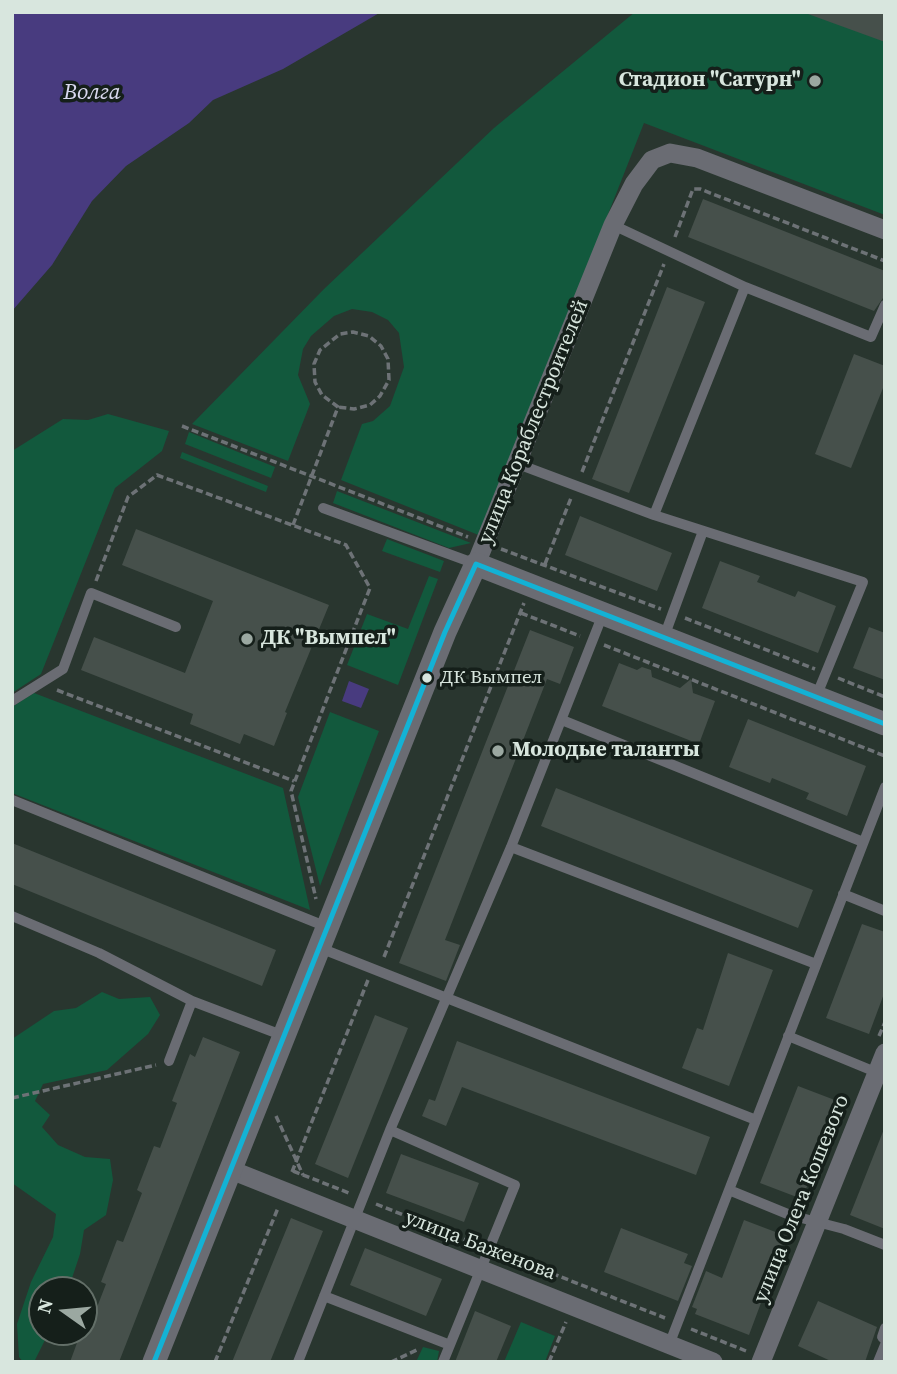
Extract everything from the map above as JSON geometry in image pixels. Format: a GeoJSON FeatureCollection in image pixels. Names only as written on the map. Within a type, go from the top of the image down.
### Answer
{"type":"FeatureCollection","features":[{"type":"Feature","properties":{"kind":"street","name":"улица Кораблестроителей"},"geometry":{"type":"LineString","coordinates":[[154,1362],[444,632],[481,554],[614,225],[634,184],[652,160],[670,153],[698,158],[885,230]]}},
{"type":"Feature","properties":{"kind":"street"},"geometry":{"type":"LineString","coordinates":[[481,554],[531,585],[885,724]]}},
{"type":"Feature","properties":{"kind":"street","name":"улица Олега Кошевого"},"geometry":{"type":"LineString","coordinates":[[762,1360],[817,1222],[881,1074],[885,1053]]}},
{"type":"Feature","properties":{"kind":"street","name":"улица Баженова"},"geometry":{"type":"LineString","coordinates":[[231,1170],[713,1362]]}},
{"type":"Feature","properties":{"kind":"lane"},"geometry":{"type":"LineString","coordinates":[[614,225],[745,286],[871,337],[885,305]]}},
{"type":"Feature","properties":{"kind":"lane"},"geometry":{"type":"LineString","coordinates":[[654,515],[745,286]]}},
{"type":"Feature","properties":{"kind":"lane"},"geometry":{"type":"LineString","coordinates":[[518,464],[654,515],[863,582],[816,697]]}},
{"type":"Feature","properties":{"kind":"lane"},"geometry":{"type":"LineString","coordinates":[[323,508],[481,554]]}},
{"type":"Feature","properties":{"kind":"lane"},"geometry":{"type":"LineString","coordinates":[[664,637],[704,531]]}},
{"type":"Feature","properties":{"kind":"lane"},"geometry":{"type":"LineString","coordinates":[[12,701],[63,668],[91,593],[176,627]]}},
{"type":"Feature","properties":{"kind":"lane"},"geometry":{"type":"LineString","coordinates":[[298,1362],[390,1130],[511,847],[603,613]]}},
{"type":"Feature","properties":{"kind":"lane"},"geometry":{"type":"LineString","coordinates":[[562,719],[863,842]]}},
{"type":"Feature","properties":{"kind":"lane"},"geometry":{"type":"LineString","coordinates":[[669,1345],[885,787]]}},
{"type":"Feature","properties":{"kind":"lane"},"geometry":{"type":"LineString","coordinates":[[12,800],[323,933],[374,972],[756,1120]]}},
{"type":"Feature","properties":{"kind":"lane"},"geometry":{"type":"LineString","coordinates":[[511,847],[816,964]]}},
{"type":"Feature","properties":{"kind":"lane"},"geometry":{"type":"LineString","coordinates":[[844,894],[885,911]]}},
{"type":"Feature","properties":{"kind":"lane"},"geometry":{"type":"LineString","coordinates":[[12,916],[99,953],[192,1000],[284,1036]]}},
{"type":"Feature","properties":{"kind":"lane"},"geometry":{"type":"LineString","coordinates":[[169,1061],[192,1000]]}},
{"type":"Feature","properties":{"kind":"lane"},"geometry":{"type":"LineString","coordinates":[[788,1036],[881,1074]]}},
{"type":"Feature","properties":{"kind":"lane"},"geometry":{"type":"LineString","coordinates":[[390,1130],[515,1185],[443,1362]]}},
{"type":"Feature","properties":{"kind":"lane"},"geometry":{"type":"LineString","coordinates":[[729,1190],[790,1215],[885,1245]]}},
{"type":"Feature","properties":{"kind":"lane"},"geometry":{"type":"LineString","coordinates":[[324,1296],[450,1345]]}},
{"type":"Feature","properties":{"kind":"lane"},"geometry":{"type":"LineString","coordinates":[[878,1362],[885,1343],[881,1337],[885,1328]]}},
{"type":"Feature","properties":{"kind":"path"},"geometry":{"type":"LineString","coordinates":[[215,1362],[531,585],[576,486],[693,190],[700,189],[885,261]]}},
{"type":"Feature","properties":{"kind":"path"},"geometry":{"type":"LineString","coordinates":[[353,332],[369,336],[381,346],[388,359],[389,380],[380,396],[370,405],[354,409],[338,407],[322,395],[315,382],[314,365],[320,350],[340,334],[353,332]]}},
{"type":"Feature","properties":{"kind":"path"},"geometry":{"type":"LineString","coordinates":[[293,525],[338,407]]}},
{"type":"Feature","properties":{"kind":"path"},"geometry":{"type":"LineString","coordinates":[[182,426],[313,476],[481,554],[543,563],[885,697]]}},
{"type":"Feature","properties":{"kind":"path"},"geometry":{"type":"LineString","coordinates":[[91,593],[128,497],[157,475],[346,545],[370,588],[290,791],[323,933]]}},
{"type":"Feature","properties":{"kind":"path"},"geometry":{"type":"LineString","coordinates":[[521,613],[885,757]]}},
{"type":"Feature","properties":{"kind":"path"},"geometry":{"type":"LineString","coordinates":[[63,668],[55,689],[293,781]]}},
{"type":"Feature","properties":{"kind":"path"},"geometry":{"type":"LineString","coordinates":[[12,1098],[169,1061]]}},
{"type":"Feature","properties":{"kind":"path"},"geometry":{"type":"LineString","coordinates":[[262,1089],[303,1175]]}},
{"type":"Feature","properties":{"kind":"path"},"geometry":{"type":"LineString","coordinates":[[293,1171],[762,1360]]}},
{"type":"Feature","properties":{"kind":"path"},"geometry":{"type":"LineString","coordinates":[[549,1362],[568,1317]]}},
{"type":"Feature","properties":{"kind":"path"},"geometry":{"type":"LineString","coordinates":[[391,1362],[436,1340]]}},
{"type":"Feature","properties":{"kind":"green space"},"geometry":{"type":"Polygon","coordinates":[[[635,12],[885,12],[885,215],[644,123],[481,536],[341,480],[362,424],[373,421],[390,406],[404,367],[399,333],[388,320],[372,312],[352,309],[334,316],[311,336],[303,349],[298,375],[310,404],[288,461],[192,424],[324,289],[494,128],[635,12]]]}},
{"type":"Feature","properties":{"kind":"green space"},"geometry":{"type":"Polygon","coordinates":[[[108,414],[169,431],[162,451],[115,488],[41,674],[12,693],[12,451],[63,419],[88,420],[108,414]]]}},
{"type":"Feature","properties":{"kind":"green space"},"geometry":{"type":"Polygon","coordinates":[[[189,432],[275,467],[271,478],[185,444],[189,432]]]}},
{"type":"Feature","properties":{"kind":"green space"},"geometry":{"type":"Polygon","coordinates":[[[182,452],[268,486],[266,492],[180,458],[182,452]]]}},
{"type":"Feature","properties":{"kind":"green space"},"geometry":{"type":"Polygon","coordinates":[[[337,491],[471,543],[449,548],[333,503],[337,491]]]}},
{"type":"Feature","properties":{"kind":"green space"},"geometry":{"type":"Polygon","coordinates":[[[387,539],[444,561],[440,572],[382,551],[387,539]]]}},
{"type":"Feature","properties":{"kind":"green space"},"geometry":{"type":"Polygon","coordinates":[[[429,576],[438,579],[398,685],[347,665],[367,614],[408,629],[429,576]]]}},
{"type":"Feature","properties":{"kind":"green space"},"geometry":{"type":"Polygon","coordinates":[[[34,693],[283,788],[310,910],[12,793],[12,707],[34,693]]]}},
{"type":"Feature","properties":{"kind":"green space"},"geometry":{"type":"Polygon","coordinates":[[[330,712],[379,731],[320,886],[298,797],[330,712]]]}},
{"type":"Feature","properties":{"kind":"green space"},"geometry":{"type":"Polygon","coordinates":[[[102,992],[119,999],[150,997],[160,1015],[148,1034],[107,1070],[43,1084],[35,1101],[50,1115],[42,1127],[58,1145],[85,1157],[110,1159],[113,1180],[106,1215],[84,1230],[73,1276],[34,1276],[53,1237],[56,1214],[12,1183],[12,1039],[54,1011],[76,1008],[102,992]]]}},
{"type":"Feature","properties":{"kind":"green space"},"geometry":{"type":"Polygon","coordinates":[[[28,1291],[28,1346],[42,1346],[34,1362],[23,1362],[19,1357],[17,1324],[28,1291]]]}},
{"type":"Feature","properties":{"kind":"green space"},"geometry":{"type":"Polygon","coordinates":[[[521,1322],[555,1336],[545,1362],[504,1362],[521,1322]]]}},
{"type":"Feature","properties":{"kind":"green space"},"geometry":{"type":"Polygon","coordinates":[[[423,1347],[439,1351],[437,1362],[416,1362],[423,1347]]]}},
{"type":"Feature","properties":{"kind":"water","name":"Волга"},"geometry":{"type":"Polygon","coordinates":[[[12,12],[381,12],[283,69],[213,100],[189,123],[126,166],[92,201],[52,265],[12,311],[12,12]]]}},
{"type":"Feature","properties":{"kind":"water"},"geometry":{"type":"Polygon","coordinates":[[[349,681],[369,689],[361,708],[342,701],[349,681]]]}},
{"type":"Feature","properties":{"kind":"building"},"geometry":{"type":"Polygon","coordinates":[[[885,12],[885,42],[808,14],[885,12]]]}},
{"type":"Feature","properties":{"kind":"building"},"geometry":{"type":"Polygon","coordinates":[[[703,199],[885,271],[883,298],[874,311],[688,237],[703,199]]]}},
{"type":"Feature","properties":{"kind":"building"},"geometry":{"type":"Polygon","coordinates":[[[667,287],[705,302],[629,493],[592,479],[667,287]]]}},
{"type":"Feature","properties":{"kind":"building"},"geometry":{"type":"Polygon","coordinates":[[[854,354],[885,366],[885,383],[851,468],[815,454],[854,354]]]}},
{"type":"Feature","properties":{"kind":"building"},"geometry":{"type":"Polygon","coordinates":[[[580,516],[672,553],[657,591],[565,555],[580,516]]]}},
{"type":"Feature","properties":{"kind":"building","name":"ДК \"Вымпел\""},"geometry":{"type":"Polygon","coordinates":[[[136,529],[329,605],[285,712],[287,713],[274,746],[244,734],[240,744],[190,724],[193,714],[81,670],[94,637],[185,673],[213,601],[122,565],[136,529]]]}},
{"type":"Feature","properties":{"kind":"building"},"geometry":{"type":"Polygon","coordinates":[[[720,561],[760,576],[757,582],[795,597],[798,591],[836,606],[818,653],[702,608],[720,561]]]}},
{"type":"Feature","properties":{"kind":"building"},"geometry":{"type":"Polygon","coordinates":[[[869,627],[885,633],[885,680],[853,668],[869,627]]]}},
{"type":"Feature","properties":{"kind":"building"},"geometry":{"type":"Polygon","coordinates":[[[530,630],[574,647],[560,684],[547,679],[445,940],[460,945],[446,981],[399,963],[530,630]]]}},
{"type":"Feature","properties":{"kind":"building"},"geometry":{"type":"Polygon","coordinates":[[[619,663],[637,670],[642,667],[651,670],[652,677],[680,688],[691,679],[693,693],[715,701],[699,744],[602,706],[619,663]]]}},
{"type":"Feature","properties":{"kind":"building"},"geometry":{"type":"Polygon","coordinates":[[[748,719],[866,766],[847,816],[806,799],[809,793],[772,778],[770,783],[729,767],[748,719]]]}},
{"type":"Feature","properties":{"kind":"building"},"geometry":{"type":"Polygon","coordinates":[[[556,788],[813,890],[798,928],[541,826],[556,788]]]}},
{"type":"Feature","properties":{"kind":"building"},"geometry":{"type":"Polygon","coordinates":[[[12,843],[276,950],[262,986],[12,884],[12,843]]]}},
{"type":"Feature","properties":{"kind":"building"},"geometry":{"type":"Polygon","coordinates":[[[862,924],[885,932],[885,991],[869,1034],[826,1018],[862,924]]]}},
{"type":"Feature","properties":{"kind":"building"},"geometry":{"type":"Polygon","coordinates":[[[728,953],[773,970],[729,1086],[682,1068],[697,1028],[703,1030],[728,953]]]}},
{"type":"Feature","properties":{"kind":"building"},"geometry":{"type":"Polygon","coordinates":[[[375,1015],[408,1028],[348,1178],[315,1164],[375,1015]]]}},
{"type":"Feature","properties":{"kind":"building"},"geometry":{"type":"Polygon","coordinates":[[[203,1037],[240,1052],[119,1362],[70,1362],[76,1346],[98,1346],[98,1305],[106,1284],[101,1282],[117,1240],[123,1242],[142,1193],[137,1190],[154,1146],[160,1148],[177,1103],[172,1101],[190,1054],[195,1057],[203,1037]]]}},
{"type":"Feature","properties":{"kind":"building"},"geometry":{"type":"Polygon","coordinates":[[[457,1041],[710,1137],[696,1175],[462,1087],[446,1126],[422,1116],[429,1099],[435,1101],[457,1041]]]}},
{"type":"Feature","properties":{"kind":"building"},"geometry":{"type":"Polygon","coordinates":[[[798,1086],[840,1102],[802,1199],[760,1183],[798,1086]]]}},
{"type":"Feature","properties":{"kind":"building"},"geometry":{"type":"Polygon","coordinates":[[[885,1130],[885,1229],[850,1215],[885,1130]]]}},
{"type":"Feature","properties":{"kind":"building"},"geometry":{"type":"Polygon","coordinates":[[[401,1154],[479,1183],[464,1222],[386,1193],[401,1154]]]}},
{"type":"Feature","properties":{"kind":"building"},"geometry":{"type":"Polygon","coordinates":[[[291,1218],[323,1231],[270,1362],[232,1362],[291,1218]]]}},
{"type":"Feature","properties":{"kind":"building"},"geometry":{"type":"Polygon","coordinates":[[[744,1220],[786,1236],[749,1335],[695,1314],[697,1309],[692,1307],[706,1271],[722,1278],[744,1220]]]}},
{"type":"Feature","properties":{"kind":"building"},"geometry":{"type":"Polygon","coordinates":[[[621,1228],[688,1254],[684,1263],[692,1266],[678,1301],[604,1272],[621,1228]]]}},
{"type":"Feature","properties":{"kind":"building"},"geometry":{"type":"Polygon","coordinates":[[[365,1248],[442,1279],[426,1316],[350,1285],[365,1248]]]}},
{"type":"Feature","properties":{"kind":"building"},"geometry":{"type":"Polygon","coordinates":[[[818,1301],[877,1327],[865,1362],[833,1362],[798,1346],[818,1301]]]}},
{"type":"Feature","properties":{"kind":"building"},"geometry":{"type":"Polygon","coordinates":[[[475,1311],[511,1326],[496,1362],[455,1362],[475,1311]]]}},
{"type":"Feature","properties":{"kind":"transit line"},"geometry":{"type":"LineString","coordinates":[[154,1362],[445,632],[476,564],[885,724]]}},
{"type":"Feature","properties":{"kind":"place","name":"Стадион \"Сатурн\""},"geometry":{"type":"Point","coordinates":[815,81]}},
{"type":"Feature","properties":{"kind":"place","name":"ДК \"Вымпел\""},"geometry":{"type":"Point","coordinates":[247,639]}},
{"type":"Feature","properties":{"kind":"place","name":"ДК Вымпел"},"geometry":{"type":"Point","coordinates":[427,678]}},
{"type":"Feature","properties":{"kind":"place","name":"Молодые таланты"},"geometry":{"type":"Point","coordinates":[498,751]}}]}
